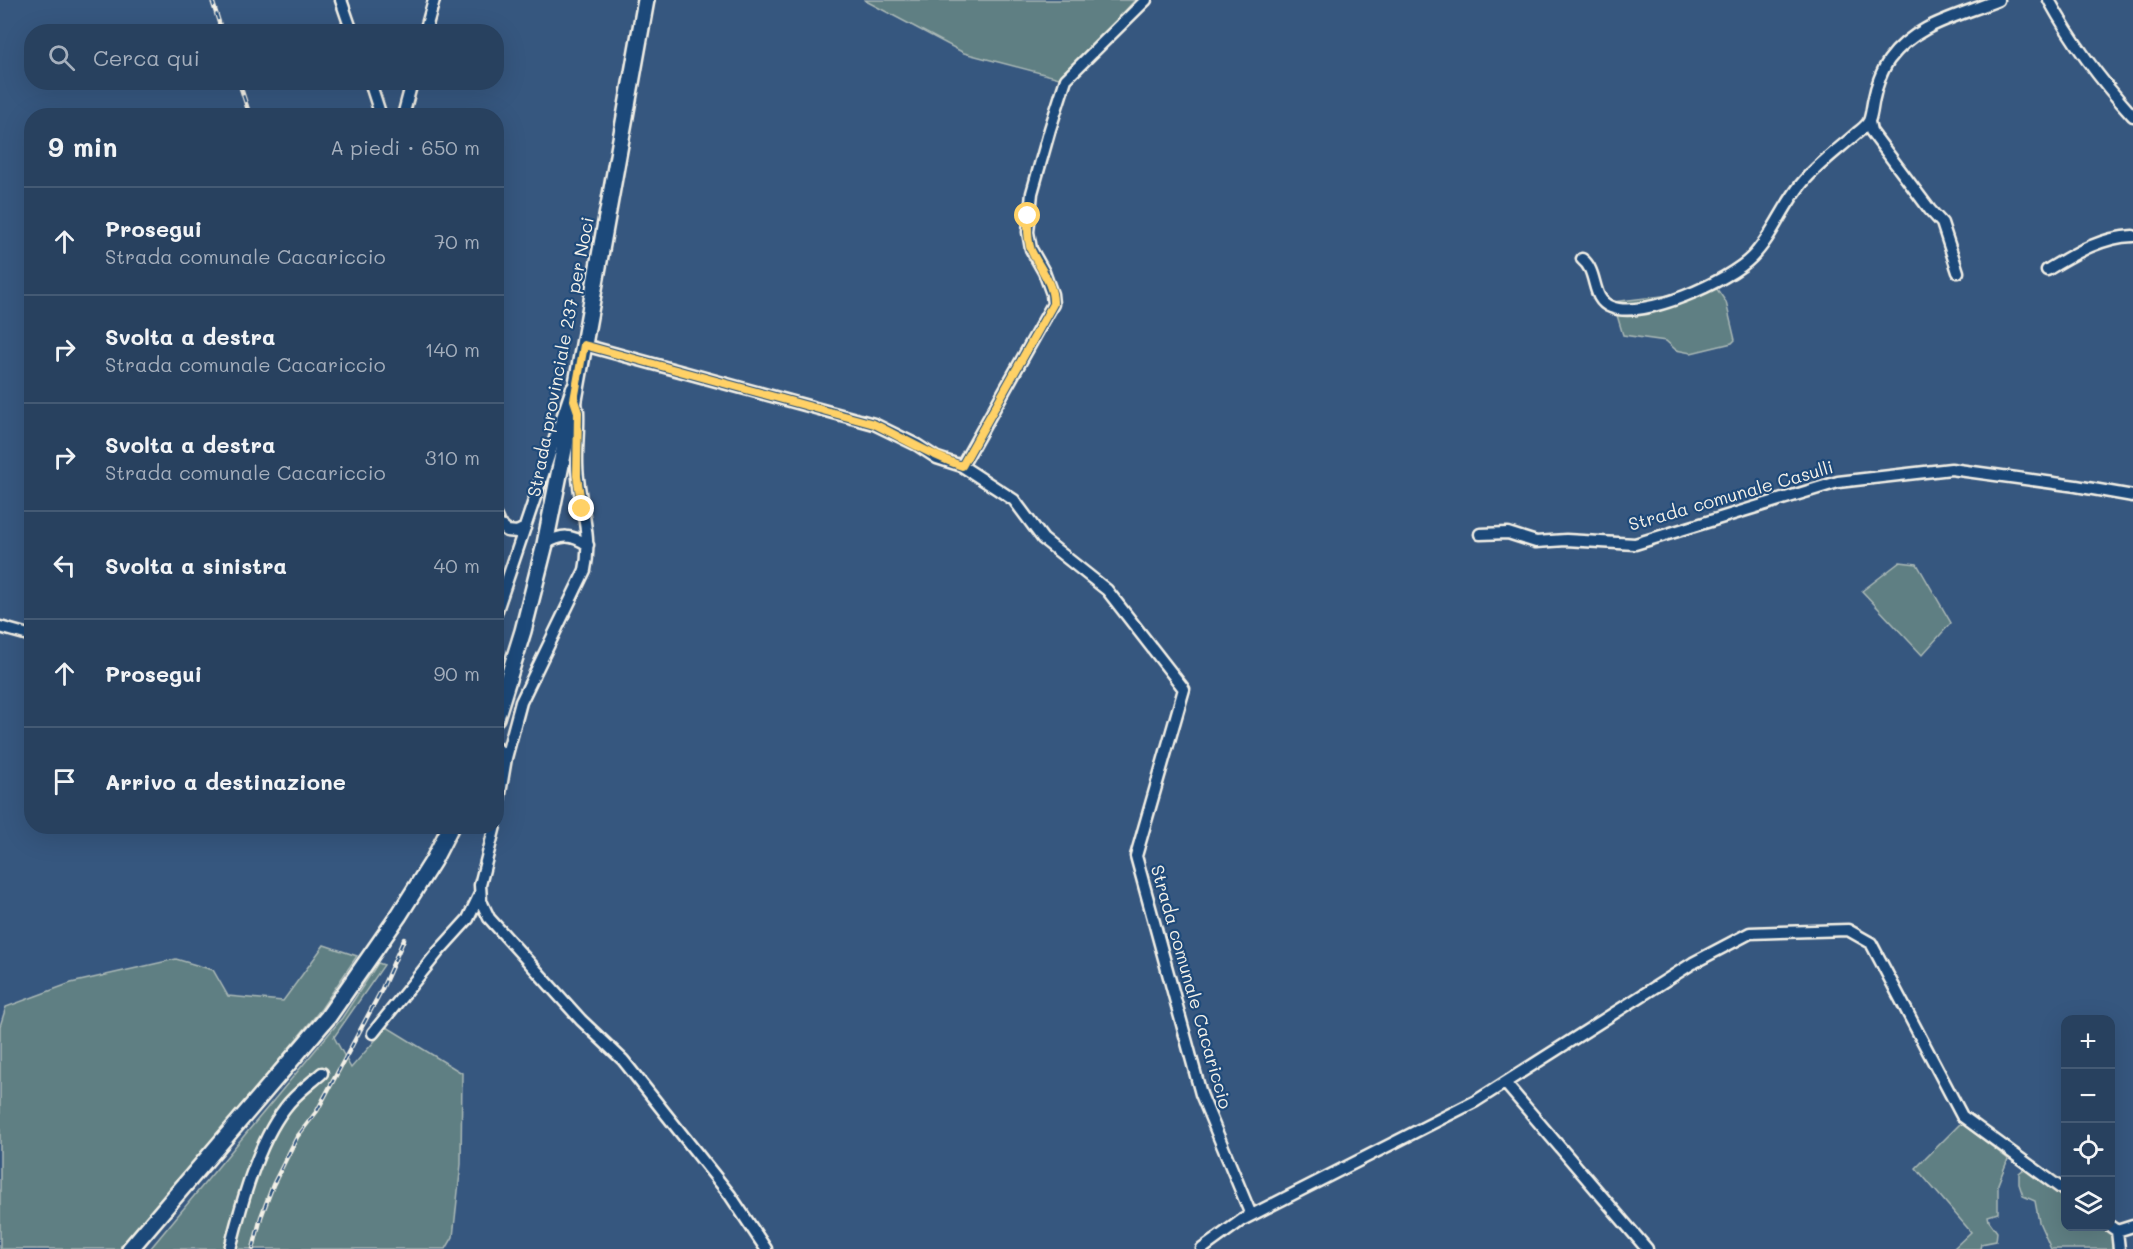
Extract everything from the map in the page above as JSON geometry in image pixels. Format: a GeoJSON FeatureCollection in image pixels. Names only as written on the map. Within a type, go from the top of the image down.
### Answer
{"type":"FeatureCollection","features":[{"type":"Feature","properties":{"kind":"main road","name":"Strada provinciale 237 per Noci"},"geometry":{"type":"LineString","coordinates":[[504,692],[545,544],[579,374],[646,0]]}},
{"type":"Feature","properties":{"kind":"main road"},"geometry":{"type":"LineString","coordinates":[[130,1249],[328,1017],[399,915],[447,834]]}},
{"type":"Feature","properties":{"kind":"street"},"geometry":{"type":"LineString","coordinates":[[341,0],[349,24]]}},
{"type":"Feature","properties":{"kind":"street"},"geometry":{"type":"LineString","coordinates":[[427,24],[434,0]]}},
{"type":"Feature","properties":{"kind":"street"},"geometry":{"type":"LineString","coordinates":[[962,466],[1053,304],[1044,272],[1031,249],[1028,216],[1032,192],[1066,79],[1146,0]]}},
{"type":"Feature","properties":{"kind":"street"},"geometry":{"type":"LineString","coordinates":[[1958,272],[1942,223],[1871,131],[1869,122],[1874,95],[1888,61],[1915,34],[1943,19],[1967,13],[1998,0]]}},
{"type":"Feature","properties":{"kind":"street"},"geometry":{"type":"LineString","coordinates":[[2049,0],[2090,64],[2114,96],[2133,116]]}},
{"type":"Feature","properties":{"kind":"street"},"geometry":{"type":"LineString","coordinates":[[373,90],[378,108]]}},
{"type":"Feature","properties":{"kind":"street"},"geometry":{"type":"LineString","coordinates":[[405,108],[410,90]]}},
{"type":"Feature","properties":{"kind":"street"},"geometry":{"type":"LineString","coordinates":[[1582,259],[1589,264],[1600,300],[1611,308],[1632,309],[1698,291],[1734,273],[1753,257],[1803,182],[1869,122]]}},
{"type":"Feature","properties":{"kind":"street"},"geometry":{"type":"LineString","coordinates":[[2047,270],[2093,245],[2120,236],[2133,236]]}},
{"type":"Feature","properties":{"kind":"street","name":"Strada comunale Cacariccio"},"geometry":{"type":"LineString","coordinates":[[584,345],[874,424],[938,458],[962,466],[1014,500],[1043,539],[1107,590],[1184,689],[1136,856],[1201,1094],[1251,1215]]}},
{"type":"Feature","properties":{"kind":"street"},"geometry":{"type":"LineString","coordinates":[[504,582],[525,528],[567,399],[579,374]]}},
{"type":"Feature","properties":{"kind":"street"},"geometry":{"type":"LineString","coordinates":[[504,770],[521,702],[585,570],[588,558],[577,476],[578,412],[574,400]]}},
{"type":"Feature","properties":{"kind":"street","name":"Strada comunale Casulli"},"geometry":{"type":"LineString","coordinates":[[1480,534],[1508,532],[1536,542],[1566,540],[1635,544],[1838,482],[1951,469],[2133,496]]}},
{"type":"Feature","properties":{"kind":"street"},"geometry":{"type":"LineString","coordinates":[[504,528],[517,532],[525,528]]}},
{"type":"Feature","properties":{"kind":"street"},"geometry":{"type":"LineString","coordinates":[[545,544],[557,537],[570,536],[588,545]]}},
{"type":"Feature","properties":{"kind":"street"},"geometry":{"type":"LineString","coordinates":[[0,627],[24,634]]}},
{"type":"Feature","properties":{"kind":"street"},"geometry":{"type":"LineString","coordinates":[[493,834],[480,885],[481,901],[489,918],[581,1020],[623,1060],[730,1195],[766,1249]]}},
{"type":"Feature","properties":{"kind":"street"},"geometry":{"type":"LineString","coordinates":[[373,1033],[438,952],[468,919],[480,893]]}},
{"type":"Feature","properties":{"kind":"street"},"geometry":{"type":"LineString","coordinates":[[1202,1249],[1251,1215],[1476,1101],[1693,963],[1750,933],[1848,930],[1871,943],[1962,1116],[2061,1188]]}},
{"type":"Feature","properties":{"kind":"street"},"geometry":{"type":"LineString","coordinates":[[230,1249],[243,1198],[271,1132],[285,1108],[322,1073]]}},
{"type":"Feature","properties":{"kind":"street"},"geometry":{"type":"LineString","coordinates":[[1505,1083],[1647,1249]]}},
{"type":"Feature","properties":{"kind":"street"},"geometry":{"type":"LineString","coordinates":[[2115,1228],[2133,1226]]}},
{"type":"Feature","properties":{"kind":"street"},"geometry":{"type":"LineString","coordinates":[[2115,1231],[2119,1249]]}},
{"type":"Feature","properties":{"kind":"green space"},"geometry":{"type":"Polygon","coordinates":[[[864,0],[1135,0],[1063,79],[964,53],[864,0]]]}},
{"type":"Feature","properties":{"kind":"green space"},"geometry":{"type":"Polygon","coordinates":[[[1712,282],[1726,302],[1735,340],[1732,343],[1691,353],[1676,350],[1666,341],[1623,335],[1613,302],[1679,294],[1712,282]]]}},
{"type":"Feature","properties":{"kind":"green space"},"geometry":{"type":"Polygon","coordinates":[[[1900,562],[1917,564],[1951,623],[1922,655],[1862,591],[1900,562]]]}},
{"type":"Feature","properties":{"kind":"green space"},"geometry":{"type":"Polygon","coordinates":[[[324,945],[357,956],[321,1009],[124,1249],[0,1249],[0,1026],[6,1007],[71,983],[176,959],[213,970],[228,996],[283,1001],[324,945]]]}},
{"type":"Feature","properties":{"kind":"green space"},"geometry":{"type":"Polygon","coordinates":[[[378,963],[384,965],[334,1037],[351,1068],[387,1027],[462,1073],[461,1164],[453,1237],[446,1249],[150,1249],[342,1018],[378,963]]]}},
{"type":"Feature","properties":{"kind":"green space"},"geometry":{"type":"Polygon","coordinates":[[[1961,1123],[2008,1159],[1998,1184],[1998,1213],[1988,1216],[1997,1232],[1996,1241],[1981,1244],[1980,1249],[1953,1249],[1971,1232],[1916,1168],[1961,1123]]]}},
{"type":"Feature","properties":{"kind":"green space"},"geometry":{"type":"Polygon","coordinates":[[[2024,1169],[2061,1195],[2061,1231],[2108,1231],[2113,1236],[2115,1249],[2051,1249],[2039,1222],[2035,1201],[2023,1196],[2019,1184],[2019,1173],[2024,1169]]]}},
{"type":"Feature","properties":{"kind":"railway"},"geometry":{"type":"LineString","coordinates":[[212,0],[220,24]]}},
{"type":"Feature","properties":{"kind":"railway"},"geometry":{"type":"LineString","coordinates":[[242,90],[247,108]]}},
{"type":"Feature","properties":{"kind":"railway"},"geometry":{"type":"LineString","coordinates":[[253,1249],[261,1217],[273,1185],[297,1137],[317,1111],[381,991],[404,939]]}},
{"type":"Feature","properties":{"kind":"route"},"geometry":{"type":"LineString","coordinates":[[582,509],[577,476],[578,412],[574,400],[584,345],[874,424],[938,458],[962,466],[1053,304],[1044,272],[1031,249],[1028,216]]}}]}
